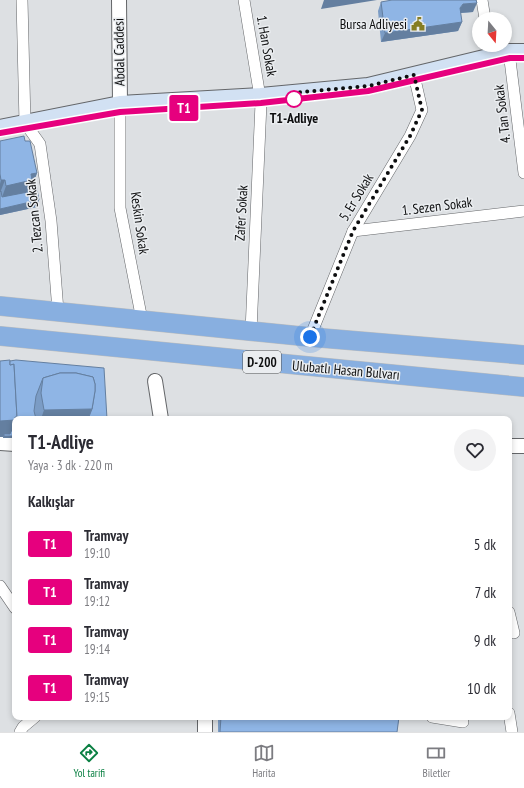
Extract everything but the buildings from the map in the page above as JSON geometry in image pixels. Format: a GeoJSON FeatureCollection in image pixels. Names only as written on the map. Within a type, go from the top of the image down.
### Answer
{"type":"FeatureCollection","features":[{"type":"Feature","properties":{"kind":"highway","name":"Ulubatlı Hasan Bulvarı"},"geometry":{"type":"LineString","coordinates":[[0,306],[310,337],[524,355]]}},
{"type":"Feature","properties":{"kind":"highway","name":"Ulubatlı Hasan Bulvarı"},"geometry":{"type":"LineString","coordinates":[[0,336],[524,387]]}},
{"type":"Feature","properties":{"kind":"main road"},"geometry":{"type":"LineString","coordinates":[[0,128],[120,104],[261,96],[368,86],[414,75],[487,52]]}},
{"type":"Feature","properties":{"kind":"street"},"geometry":{"type":"LineString","coordinates":[[22,0],[25,123]]}},
{"type":"Feature","properties":{"kind":"street","name":"Abdal Caddesi"},"geometry":{"type":"LineString","coordinates":[[119,0],[120,104]]}},
{"type":"Feature","properties":{"kind":"street","name":"1. Han Sokak"},"geometry":{"type":"LineString","coordinates":[[244,0],[261,96]]}},
{"type":"Feature","properties":{"kind":"street"},"geometry":{"type":"LineString","coordinates":[[482,0],[484,12]]}},
{"type":"Feature","properties":{"kind":"street","name":"4. Tan Sokak"},"geometry":{"type":"LineString","coordinates":[[517,52],[524,173]]}},
{"type":"Feature","properties":{"kind":"street","name":"5. Er Sokak"},"geometry":{"type":"LineString","coordinates":[[310,337],[353,231],[410,136],[422,110],[414,75]]}},
{"type":"Feature","properties":{"kind":"street","name":"Zafer Sokak"},"geometry":{"type":"LineString","coordinates":[[251,331],[261,96]]}},
{"type":"Feature","properties":{"kind":"street","name":"Keskin Sokak"},"geometry":{"type":"LineString","coordinates":[[120,104],[120,208],[142,320]]}},
{"type":"Feature","properties":{"kind":"street","name":"2. Tezcan Sokak"},"geometry":{"type":"LineString","coordinates":[[25,123],[40,144],[51,221],[58,312]]}},
{"type":"Feature","properties":{"kind":"street","name":"1. Sezen Sokak"},"geometry":{"type":"LineString","coordinates":[[353,231],[524,211]]}},
{"type":"Feature","properties":{"kind":"street"},"geometry":{"type":"LineString","coordinates":[[155,381],[161,416]]}},
{"type":"Feature","properties":{"kind":"street"},"geometry":{"type":"LineString","coordinates":[[0,443],[12,444]]}},
{"type":"Feature","properties":{"kind":"street"},"geometry":{"type":"LineString","coordinates":[[512,446],[524,446]]}},
{"type":"Feature","properties":{"kind":"street"},"geometry":{"type":"LineString","coordinates":[[0,586],[12,604]]}},
{"type":"Feature","properties":{"kind":"street"},"geometry":{"type":"LineString","coordinates":[[512,621],[516,633]]}},
{"type":"Feature","properties":{"kind":"street"},"geometry":{"type":"LineString","coordinates":[[20,732],[23,727],[31,720]]}},
{"type":"Feature","properties":{"kind":"street"},"geometry":{"type":"LineString","coordinates":[[205,720],[205,732]]}},
{"type":"Feature","properties":{"kind":"street"},"geometry":{"type":"LineString","coordinates":[[445,720],[462,724]]}},
{"type":"Feature","properties":{"kind":"street"},"geometry":{"type":"LineString","coordinates":[[510,720],[512,732]]}},
{"type":"Feature","properties":{"kind":"tram line"},"geometry":{"type":"LineString","coordinates":[[0,133],[120,112],[261,103],[368,91],[510,58],[524,58]]}},
{"type":"Feature","properties":{"kind":"tram line","name":"T1"},"geometry":{"type":"LineString","coordinates":[[0,133],[120,112],[261,103],[368,91],[510,58],[524,58]]}},
{"type":"Feature","properties":{"kind":"place","name":"Bursa Adliyesi"},"geometry":{"type":"Point","coordinates":[418,24]}},
{"type":"Feature","properties":{"kind":"place","name":"T1-Adliye"},"geometry":{"type":"Point","coordinates":[294,99]}},
{"type":"Feature","properties":{"kind":"route"},"geometry":{"type":"LineString","coordinates":[[294,99],[292,93],[368,86],[414,75],[422,110],[410,136],[353,231],[310,337]]}}]}
